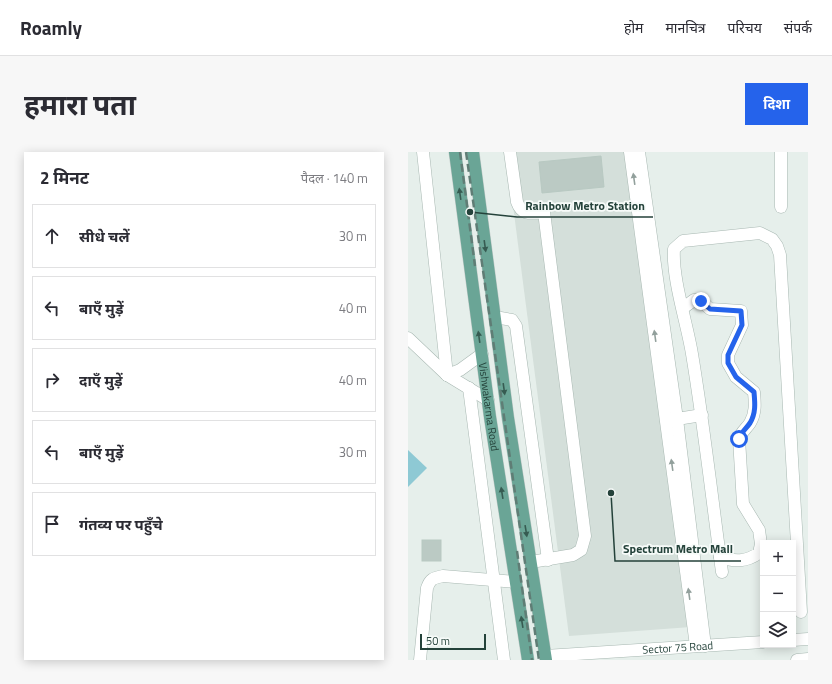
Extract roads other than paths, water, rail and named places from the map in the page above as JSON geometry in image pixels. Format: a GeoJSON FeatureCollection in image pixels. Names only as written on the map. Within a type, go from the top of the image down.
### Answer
{"type":"FeatureCollection","features":[{"type":"Feature","properties":{"kind":"main road","name":"Vishwakarma Road"},"geometry":{"type":"LineString","coordinates":[[455,152],[488,400],[528,660]]}},
{"type":"Feature","properties":{"kind":"main road","name":"Vishwakarma Road"},"geometry":{"type":"LineString","coordinates":[[473,152],[508,418],[546,658]]}},
{"type":"Feature","properties":{"kind":"street"},"geometry":{"type":"LineString","coordinates":[[423,152],[447,375]]}},
{"type":"Feature","properties":{"kind":"street"},"geometry":{"type":"LineString","coordinates":[[510,152],[517,202],[520,209],[525,213],[544,212],[585,536],[582,550],[573,555],[531,562]]}},
{"type":"Feature","properties":{"kind":"street"},"geometry":{"type":"LineString","coordinates":[[630,152],[701,646]]}},
{"type":"Feature","properties":{"kind":"street"},"geometry":{"type":"LineString","coordinates":[[639,152],[677,419],[701,646]]}},
{"type":"Feature","properties":{"kind":"street"},"geometry":{"type":"LineString","coordinates":[[782,152],[782,207]]}},
{"type":"Feature","properties":{"kind":"street"},"geometry":{"type":"LineString","coordinates":[[722,572],[702,415],[683,308],[673,262],[674,249],[683,241],[760,233],[772,239],[777,246],[780,255],[783,327],[790,409],[801,612]]}},
{"type":"Feature","properties":{"kind":"street"},"geometry":{"type":"LineString","coordinates":[[683,308],[694,300],[701,301],[710,309],[741,311],[742,325],[728,355],[728,363],[736,377],[754,392],[756,404],[754,415],[740,434],[739,439],[743,504],[759,530],[761,544],[759,553],[750,559],[735,562],[720,557]]}},
{"type":"Feature","properties":{"kind":"street"},"geometry":{"type":"LineString","coordinates":[[495,317],[512,320],[516,326],[548,560]]}},
{"type":"Feature","properties":{"kind":"street"},"geometry":{"type":"LineString","coordinates":[[408,338],[447,375],[488,400]]}},
{"type":"Feature","properties":{"kind":"street"},"geometry":{"type":"LineString","coordinates":[[447,375],[460,370],[482,354]]}},
{"type":"Feature","properties":{"kind":"street"},"geometry":{"type":"LineString","coordinates":[[469,388],[504,660]]}},
{"type":"Feature","properties":{"kind":"street"},"geometry":{"type":"LineString","coordinates":[[677,419],[702,415]]}},
{"type":"Feature","properties":{"kind":"street"},"geometry":{"type":"LineString","coordinates":[[476,450],[495,447]]}},
{"type":"Feature","properties":{"kind":"street"},"geometry":{"type":"LineString","coordinates":[[420,660],[427,588],[430,580],[443,576],[516,582]]}},
{"type":"Feature","properties":{"kind":"street"},"geometry":{"type":"LineString","coordinates":[[796,640],[808,639]]}},
{"type":"Feature","properties":{"kind":"street","name":"Sector 75 Road"},"geometry":{"type":"LineString","coordinates":[[546,658],[582,657],[760,642]]}},
{"type":"Feature","properties":{"kind":"street"},"geometry":{"type":"LineString","coordinates":[[797,660],[808,659]]}},
{"type":"Feature","properties":{"kind":"water"},"geometry":{"type":"Polygon","coordinates":[[[408,450],[427,468],[408,487],[408,450]]]}},
{"type":"Feature","properties":{"kind":"railway"},"geometry":{"type":"LineString","coordinates":[[460,152],[475,266]]}},
{"type":"Feature","properties":{"kind":"railway"},"geometry":{"type":"LineString","coordinates":[[466,152],[539,660]]}},
{"type":"Feature","properties":{"kind":"railway"},"geometry":{"type":"LineString","coordinates":[[517,551],[532,660]]}},
{"type":"Feature","properties":{"kind":"place","name":"Rainbow Metro Station"},"geometry":{"type":"Point","coordinates":[470,212]}},
{"type":"Feature","properties":{"kind":"place","name":"Spectrum Metro Mall"},"geometry":{"type":"Point","coordinates":[611,493]}}]}
